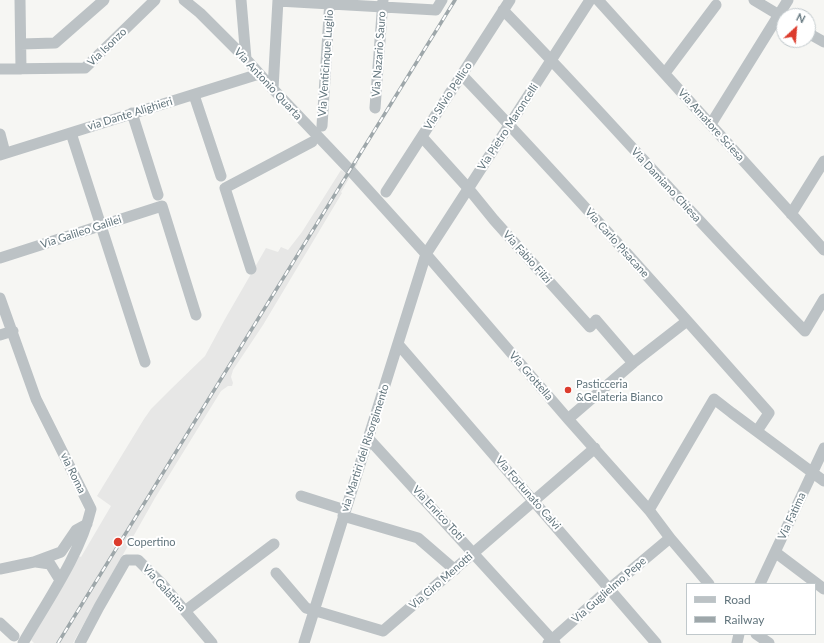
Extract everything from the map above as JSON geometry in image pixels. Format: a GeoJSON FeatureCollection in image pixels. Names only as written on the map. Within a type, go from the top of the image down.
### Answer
{"type":"FeatureCollection","features":[{"type":"Feature","properties":{"kind":"street"},"geometry":{"type":"LineString","coordinates":[[20,0],[21,69]]}},
{"type":"Feature","properties":{"kind":"street","name":"Via Isonzo"},"geometry":{"type":"LineString","coordinates":[[0,69],[85,68],[155,0]]}},
{"type":"Feature","properties":{"kind":"street","name":"Via Antonio Quarta"},"geometry":{"type":"LineString","coordinates":[[184,0],[200,13],[246,59],[350,170]]}},
{"type":"Feature","properties":{"kind":"street"},"geometry":{"type":"LineString","coordinates":[[242,0],[246,59]]}},
{"type":"Feature","properties":{"kind":"street"},"geometry":{"type":"LineString","coordinates":[[273,89],[278,1],[383,4],[436,10],[442,0]]}},
{"type":"Feature","properties":{"kind":"street","name":"Via Silvio Pellico"},"geometry":{"type":"LineString","coordinates":[[386,192],[510,0]]}},
{"type":"Feature","properties":{"kind":"street","name":"Via Pietro Maroncelli"},"geometry":{"type":"LineString","coordinates":[[426,254],[590,0]]}},
{"type":"Feature","properties":{"kind":"street","name":"Via Amatore Sciesa"},"geometry":{"type":"LineString","coordinates":[[598,0],[824,250]]}},
{"type":"Feature","properties":{"kind":"street"},"geometry":{"type":"LineString","coordinates":[[754,0],[776,13]]}},
{"type":"Feature","properties":{"kind":"street"},"geometry":{"type":"LineString","coordinates":[[21,44],[54,43],[100,1]]}},
{"type":"Feature","properties":{"kind":"street","name":"Via Venticinque Luglio"},"geometry":{"type":"LineString","coordinates":[[322,126],[330,2]]}},
{"type":"Feature","properties":{"kind":"street","name":"Via Nazario Sauro"},"geometry":{"type":"LineString","coordinates":[[375,108],[383,4]]}},
{"type":"Feature","properties":{"kind":"street"},"geometry":{"type":"LineString","coordinates":[[665,73],[716,5]]}},
{"type":"Feature","properties":{"kind":"street","name":"Via Damiano Chiesa"},"geometry":{"type":"LineString","coordinates":[[503,10],[551,59],[756,282],[805,331],[824,299]]}},
{"type":"Feature","properties":{"kind":"street"},"geometry":{"type":"LineString","coordinates":[[711,124],[776,26]]}},
{"type":"Feature","properties":{"kind":"street","name":"via Dante Alighieri"},"geometry":{"type":"LineString","coordinates":[[3,154],[259,74]]}},
{"type":"Feature","properties":{"kind":"street","name":"Via Carlo Pisacane"},"geometry":{"type":"LineString","coordinates":[[462,75],[769,413],[757,431]]}},
{"type":"Feature","properties":{"kind":"street"},"geometry":{"type":"LineString","coordinates":[[194,95],[221,176]]}},
{"type":"Feature","properties":{"kind":"street"},"geometry":{"type":"LineString","coordinates":[[132,113],[158,195]]}},
{"type":"Feature","properties":{"kind":"street"},"geometry":{"type":"LineString","coordinates":[[71,132],[145,362]]}},
{"type":"Feature","properties":{"kind":"street"},"geometry":{"type":"LineString","coordinates":[[0,134],[3,154]]}},
{"type":"Feature","properties":{"kind":"street","name":"Via Fabio Filzi"},"geometry":{"type":"LineString","coordinates":[[422,137],[468,188],[494,220],[590,326],[596,320],[634,363]]}},
{"type":"Feature","properties":{"kind":"street"},"geometry":{"type":"LineString","coordinates":[[251,269],[225,188],[312,142]]}},
{"type":"Feature","properties":{"kind":"street"},"geometry":{"type":"LineString","coordinates":[[791,214],[824,161]]}},
{"type":"Feature","properties":{"kind":"street","name":"Via Grottella"},"geometry":{"type":"LineString","coordinates":[[350,170],[426,254],[568,419],[649,510],[670,538],[708,583]]}},
{"type":"Feature","properties":{"kind":"street","name":"Via Galileo Galilei"},"geometry":{"type":"LineString","coordinates":[[0,258],[162,206],[196,316]]}},
{"type":"Feature","properties":{"kind":"street","name":"via Martiri del Risorgimento"},"geometry":{"type":"LineString","coordinates":[[304,643],[426,254]]}},
{"type":"Feature","properties":{"kind":"street","name":"via Roma"},"geometry":{"type":"LineString","coordinates":[[0,298],[36,398],[91,509],[87,524],[69,563],[23,643]]}},
{"type":"Feature","properties":{"kind":"street"},"geometry":{"type":"LineString","coordinates":[[568,419],[634,363],[687,321]]}},
{"type":"Feature","properties":{"kind":"street"},"geometry":{"type":"LineString","coordinates":[[0,335],[12,331]]}},
{"type":"Feature","properties":{"kind":"street","name":"Via Fortunato Calvi"},"geometry":{"type":"LineString","coordinates":[[398,344],[656,643]]}},
{"type":"Feature","properties":{"kind":"street"},"geometry":{"type":"LineString","coordinates":[[649,510],[714,399],[824,481]]}},
{"type":"Feature","properties":{"kind":"street","name":"Via Enrico Toti"},"geometry":{"type":"LineString","coordinates":[[368,438],[474,552],[552,642]]}},
{"type":"Feature","properties":{"kind":"street","name":"Via Ciro Menotti"},"geometry":{"type":"LineString","coordinates":[[276,573],[306,608],[383,631],[595,448]]}},
{"type":"Feature","properties":{"kind":"street","name":"Via Fatima"},"geometry":{"type":"LineString","coordinates":[[760,583],[824,448]]}},
{"type":"Feature","properties":{"kind":"street"},"geometry":{"type":"LineString","coordinates":[[301,496],[344,513],[418,538],[455,570]]}},
{"type":"Feature","properties":{"kind":"street"},"geometry":{"type":"LineString","coordinates":[[0,567],[34,562],[61,552],[76,530],[87,524]]}},
{"type":"Feature","properties":{"kind":"street","name":"Via Guglielmo Pepe"},"geometry":{"type":"LineString","coordinates":[[552,642],[609,589],[670,538]]}},
{"type":"Feature","properties":{"kind":"street"},"geometry":{"type":"LineString","coordinates":[[185,611],[274,544]]}},
{"type":"Feature","properties":{"kind":"street"},"geometry":{"type":"LineString","coordinates":[[61,552],[69,563]]}},
{"type":"Feature","properties":{"kind":"street"},"geometry":{"type":"LineString","coordinates":[[775,552],[824,589]]}},
{"type":"Feature","properties":{"kind":"street","name":"Via Galatina"},"geometry":{"type":"LineString","coordinates":[[80,643],[126,560],[138,560],[163,585],[212,643]]}},
{"type":"Feature","properties":{"kind":"street"},"geometry":{"type":"LineString","coordinates":[[34,562],[50,564],[69,563]]}},
{"type":"Feature","properties":{"kind":"street"},"geometry":{"type":"LineString","coordinates":[[50,564],[60,580]]}},
{"type":"Feature","properties":{"kind":"street"},"geometry":{"type":"LineString","coordinates":[[0,623],[14,636]]}},
{"type":"Feature","properties":{"kind":"street"},"geometry":{"type":"LineString","coordinates":[[757,635],[769,643]]}},
{"type":"Feature","properties":{"kind":"shaded area"},"geometry":{"type":"Polygon","coordinates":[[[354,159],[358,163],[341,192],[342,193],[263,325],[233,370],[231,377],[233,383],[232,386],[228,386],[221,391],[155,498],[73,643],[34,643],[31,640],[79,556],[81,557],[111,506],[97,496],[144,419],[151,409],[205,356],[266,248],[278,252],[281,247],[288,250],[302,232],[341,170],[345,173],[354,159]]]}},
{"type":"Feature","properties":{"kind":"railway"},"geometry":{"type":"LineString","coordinates":[[58,643],[455,0]]}},
{"type":"Feature","properties":{"kind":"place","name":"Pasticceria &Gelateria Bianco"},"geometry":{"type":"Point","coordinates":[568,390]}},
{"type":"Feature","properties":{"kind":"place","name":"Copertino"},"geometry":{"type":"Point","coordinates":[118,542]}}]}
